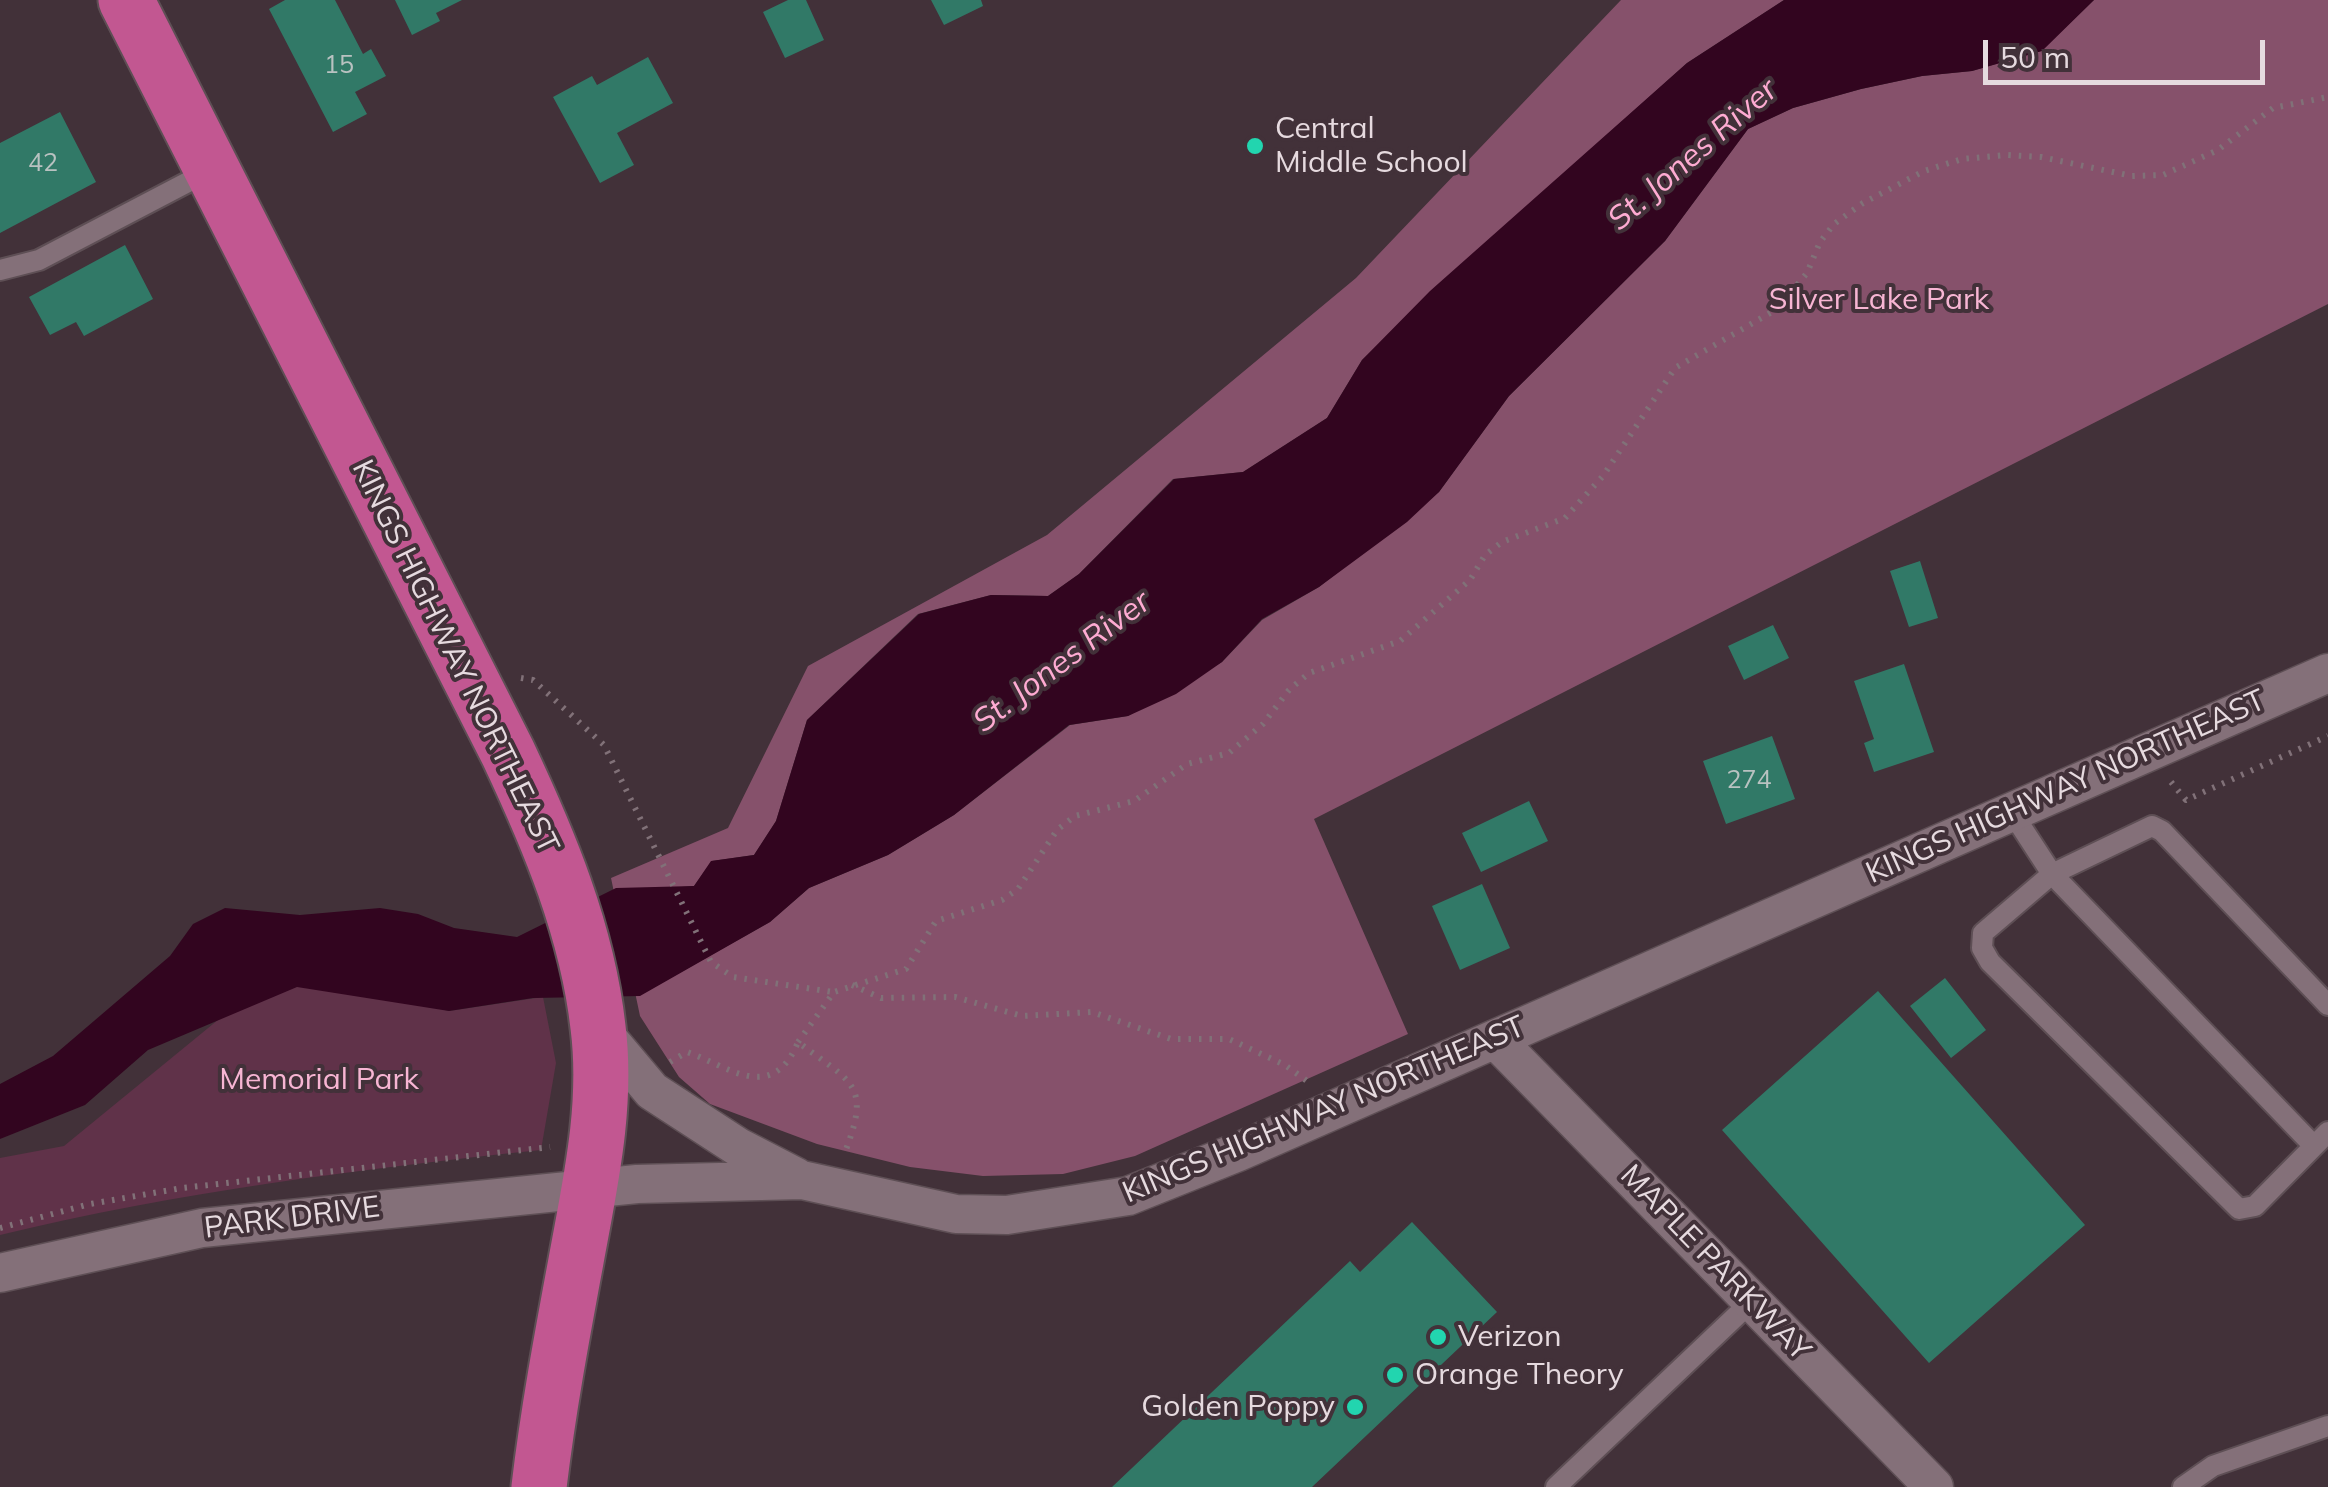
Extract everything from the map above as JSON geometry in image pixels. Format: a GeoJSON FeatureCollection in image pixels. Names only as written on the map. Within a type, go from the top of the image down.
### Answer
{"type":"FeatureCollection","features":[{"type":"Feature","properties":{"kind":"highway","name":"KINGS HIGHWAY NORTHEAST"},"geometry":{"type":"LineString","coordinates":[[126,0],[508,753],[556,863],[582,944],[599,1028],[600,1092],[589,1189]]}},
{"type":"Feature","properties":{"kind":"highway"},"geometry":{"type":"LineString","coordinates":[[539,1487],[549,1403],[589,1189]]}},
{"type":"Feature","properties":{"kind":"street","name":"KINGS HIGHWAY NORTHEAST"},"geometry":{"type":"LineString","coordinates":[[589,1189],[802,1180],[956,1214],[1070,1208],[1128,1196],[1323,1115],[2328,673]]}},
{"type":"Feature","properties":{"kind":"street"},"geometry":{"type":"LineString","coordinates":[[599,1028],[652,1091],[738,1147],[802,1180]]}},
{"type":"Feature","properties":{"kind":"street","name":"MAPLE PARKWAY"},"geometry":{"type":"LineString","coordinates":[[1495,1039],[1934,1487]]}},
{"type":"Feature","properties":{"kind":"street","name":"PARK DRIVE"},"geometry":{"type":"LineString","coordinates":[[0,1274],[202,1228],[589,1189]]}},
{"type":"Feature","properties":{"kind":"lane"},"geometry":{"type":"LineString","coordinates":[[0,270],[39,260],[210,170]]}},
{"type":"Feature","properties":{"kind":"lane"},"geometry":{"type":"LineString","coordinates":[[2012,811],[2052,874],[2321,1139],[2254,1206],[2238,1209],[1990,962],[1982,948],[1984,933],[2052,874],[2152,826],[2162,831],[2328,1005]]}},
{"type":"Feature","properties":{"kind":"lane"},"geometry":{"type":"LineString","coordinates":[[1556,1487],[1752,1301]]}},
{"type":"Feature","properties":{"kind":"lane"},"geometry":{"type":"LineString","coordinates":[[2183,1487],[2213,1466],[2328,1426]]}},
{"type":"Feature","properties":{"kind":"path"},"geometry":{"type":"LineString","coordinates":[[660,1068],[687,1052],[730,1074],[764,1076],[792,1057],[798,1042],[834,992],[851,984],[899,974],[936,921],[985,908],[1018,889],[1058,830],[1074,816],[1134,801],[1187,764],[1230,754],[1309,674],[1400,641],[1470,580],[1486,555],[1502,542],[1565,518],[1603,476],[1676,368],[1777,310],[1807,274],[1820,242],[1834,224],[1863,203],[1924,171],[1962,159],[2041,157],[2132,176],[2163,175],[2218,150],[2272,108],[2328,97]]}},
{"type":"Feature","properties":{"kind":"path"},"geometry":{"type":"LineString","coordinates":[[506,675],[533,680],[604,746],[711,962],[733,977],[834,992]]}},
{"type":"Feature","properties":{"kind":"path"},"geometry":{"type":"LineString","coordinates":[[2166,777],[2186,800],[2328,736]]}},
{"type":"Feature","properties":{"kind":"path"},"geometry":{"type":"LineString","coordinates":[[851,984],[881,998],[955,997],[1022,1016],[1092,1012],[1171,1039],[1229,1039],[1285,1065],[1308,1082],[1323,1115]]}},
{"type":"Feature","properties":{"kind":"path"},"geometry":{"type":"LineString","coordinates":[[798,1042],[841,1075],[858,1094],[859,1115],[842,1159]]}},
{"type":"Feature","properties":{"kind":"path"},"geometry":{"type":"LineString","coordinates":[[0,1228],[90,1204],[182,1188],[541,1150],[549,1148],[556,1134]]}},
{"type":"Feature","properties":{"kind":"green space","name":"Silver Lake Park"},"geometry":{"type":"Polygon","coordinates":[[[1621,0],[1784,0],[1687,63],[1560,177],[1362,360],[1327,418],[1243,472],[1173,479],[1079,574],[1048,596],[991,595],[918,614],[807,720],[776,821],[754,855],[712,861],[694,886],[647,890],[640,995],[770,922],[809,888],[888,855],[954,815],[1070,725],[1128,716],[1222,662],[1262,620],[1319,587],[1439,492],[1509,396],[1665,241],[1748,129],[1793,108],[1922,76],[1972,71],[2041,51],[2094,0],[2328,0],[2328,304],[1314,819],[1408,1034],[1135,1156],[1063,1174],[983,1176],[910,1167],[817,1144],[710,1104],[679,1077],[640,1016],[611,878],[728,828],[808,666],[1047,535],[1356,278],[1621,0]]]}},
{"type":"Feature","properties":{"kind":"green space","name":"Memorial Park"},"geometry":{"type":"Polygon","coordinates":[[[314,981],[449,1011],[543,997],[556,1063],[541,1150],[269,1184],[134,1206],[0,1235],[0,1158],[64,1146],[235,1006],[314,981]]]}},
{"type":"Feature","properties":{"kind":"water","name":"St. Jones River"},"geometry":{"type":"Polygon","coordinates":[[[1784,0],[2094,0],[2042,51],[1972,71],[1922,76],[1861,89],[1793,108],[1748,129],[1665,241],[1509,396],[1439,492],[1407,522],[1319,587],[1262,619],[1222,662],[1176,694],[1128,716],[1069,725],[954,815],[888,855],[809,888],[770,922],[640,996],[533,998],[449,1011],[297,987],[148,1050],[85,1105],[0,1139],[0,1084],[53,1056],[170,956],[193,924],[225,908],[300,915],[380,908],[418,914],[454,928],[517,937],[616,888],[694,886],[711,861],[754,855],[776,821],[807,720],[919,614],[991,595],[1048,596],[1079,574],[1174,479],[1243,472],[1327,418],[1362,360],[1430,291],[1687,63],[1784,0]]]}},
{"type":"Feature","properties":{"kind":"building"},"geometry":{"type":"Polygon","coordinates":[[[285,0],[335,0],[363,54],[371,49],[386,76],[355,92],[367,114],[333,132],[269,9],[285,0]]]}},
{"type":"Feature","properties":{"kind":"building"},"geometry":{"type":"Polygon","coordinates":[[[395,0],[462,0],[436,13],[440,21],[412,35],[395,0]]]}},
{"type":"Feature","properties":{"kind":"building"},"geometry":{"type":"Polygon","coordinates":[[[788,0],[806,0],[824,40],[785,58],[763,12],[788,0]]]}},
{"type":"Feature","properties":{"kind":"building"},"geometry":{"type":"Polygon","coordinates":[[[931,0],[981,0],[983,6],[944,25],[931,0]]]}},
{"type":"Feature","properties":{"kind":"building"},"geometry":{"type":"Polygon","coordinates":[[[648,57],[673,103],[617,133],[634,165],[600,183],[553,97],[592,76],[597,85],[648,57]]]}},
{"type":"Feature","properties":{"kind":"building"},"geometry":{"type":"Polygon","coordinates":[[[60,112],[96,182],[0,233],[0,143],[60,112]]]}},
{"type":"Feature","properties":{"kind":"building"},"geometry":{"type":"Polygon","coordinates":[[[125,245],[153,299],[84,336],[76,322],[50,335],[29,297],[125,245]]]}},
{"type":"Feature","properties":{"kind":"building"},"geometry":{"type":"Polygon","coordinates":[[[1920,561],[1938,618],[1909,627],[1890,571],[1920,561]]]}},
{"type":"Feature","properties":{"kind":"building"},"geometry":{"type":"Polygon","coordinates":[[[1773,625],[1789,658],[1744,680],[1728,646],[1773,625]]]}},
{"type":"Feature","properties":{"kind":"building"},"geometry":{"type":"Polygon","coordinates":[[[1904,664],[1934,752],[1874,772],[1864,743],[1874,739],[1854,681],[1904,664]]]}},
{"type":"Feature","properties":{"kind":"building"},"geometry":{"type":"Polygon","coordinates":[[[1772,736],[1795,799],[1726,824],[1703,761],[1772,736]]]}},
{"type":"Feature","properties":{"kind":"building"},"geometry":{"type":"Polygon","coordinates":[[[1529,801],[1548,841],[1481,872],[1462,833],[1529,801]]]}},
{"type":"Feature","properties":{"kind":"building"},"geometry":{"type":"Polygon","coordinates":[[[1482,884],[1510,948],[1460,970],[1432,906],[1482,884]]]}},
{"type":"Feature","properties":{"kind":"building"},"geometry":{"type":"Polygon","coordinates":[[[1945,978],[1986,1030],[1951,1058],[1910,1006],[1945,978]]]}},
{"type":"Feature","properties":{"kind":"building"},"geometry":{"type":"Polygon","coordinates":[[[1878,991],[2085,1225],[1929,1363],[1722,1130],[1878,991]]]}},
{"type":"Feature","properties":{"kind":"building"},"geometry":{"type":"Polygon","coordinates":[[[1412,1222],[1497,1312],[1312,1487],[1112,1487],[1350,1261],[1360,1272],[1412,1222]]]}},
{"type":"Feature","properties":{"kind":"place","name":"Central Middle School"},"geometry":{"type":"Point","coordinates":[1255,146]}},
{"type":"Feature","properties":{"kind":"place","name":"Verizon"},"geometry":{"type":"Point","coordinates":[1438,1337]}},
{"type":"Feature","properties":{"kind":"place","name":"Orange Theory"},"geometry":{"type":"Point","coordinates":[1395,1375]}},
{"type":"Feature","properties":{"kind":"place","name":"Golden Poppy"},"geometry":{"type":"Point","coordinates":[1355,1407]}}]}
